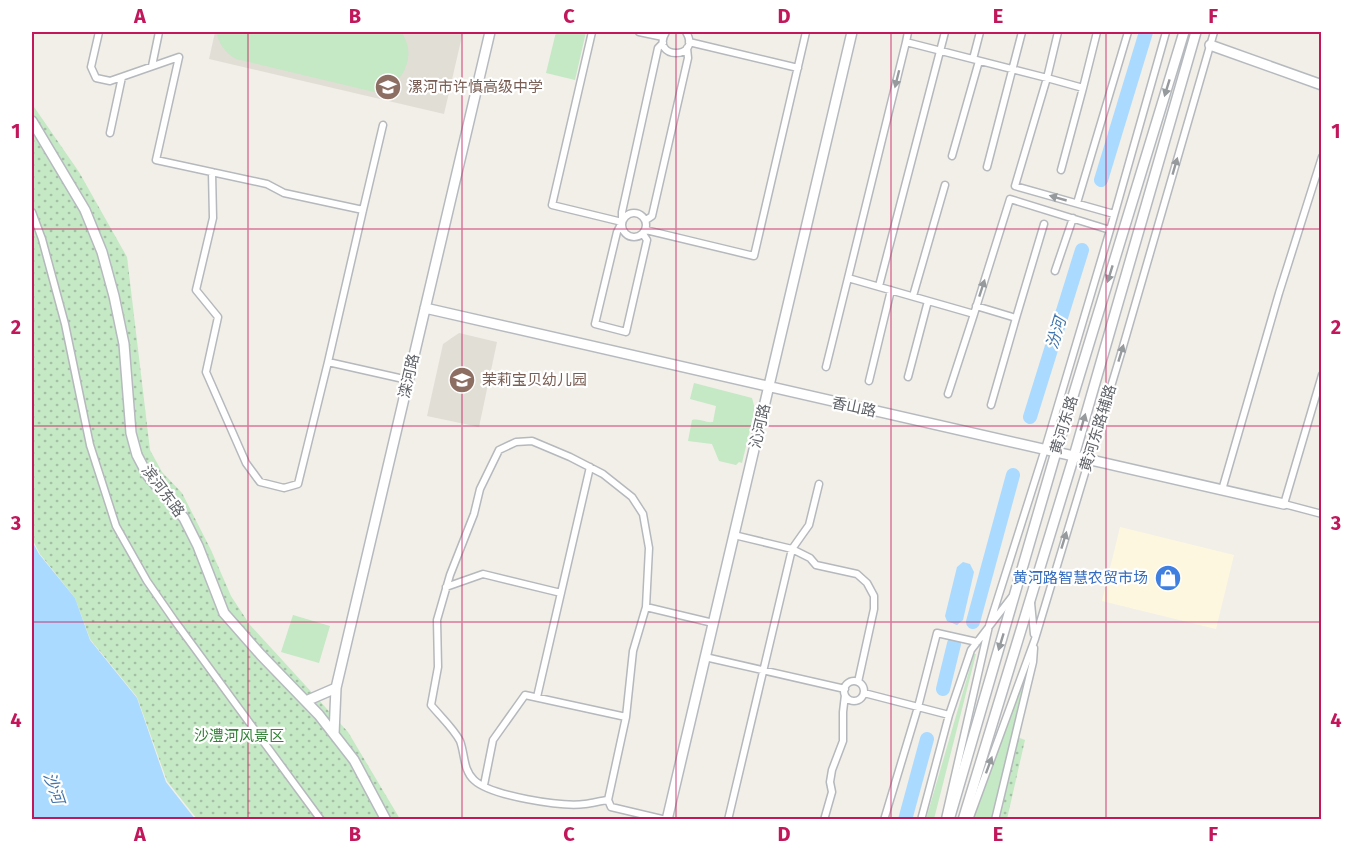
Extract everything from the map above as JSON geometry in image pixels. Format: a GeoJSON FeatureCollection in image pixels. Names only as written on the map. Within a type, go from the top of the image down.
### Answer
{"type":"FeatureCollection","features":[{"type":"Feature","properties":{"kind":"street"},"geometry":{"type":"LineString","coordinates":[[99,32],[91,67],[96,78],[111,81],[179,57],[156,160],[267,184],[287,194],[363,210]]}},
{"type":"Feature","properties":{"kind":"street"},"geometry":{"type":"LineString","coordinates":[[152,66],[159,32]]}},
{"type":"Feature","properties":{"kind":"street","name":"滦河路"},"geometry":{"type":"LineString","coordinates":[[334,734],[336,688],[490,32]]}},
{"type":"Feature","properties":{"kind":"street"},"geometry":{"type":"LineString","coordinates":[[592,32],[552,205],[622,222]]}},
{"type":"Feature","properties":{"kind":"street"},"geometry":{"type":"LineString","coordinates":[[639,32],[665,35]]}},
{"type":"Feature","properties":{"kind":"street"},"geometry":{"type":"LineString","coordinates":[[665,35],[658,48],[622,212],[622,230],[629,237],[634,238],[644,232],[754,256],[806,32]]}},
{"type":"Feature","properties":{"kind":"street","name":"沁河路"},"geometry":{"type":"LineString","coordinates":[[666,819],[852,32]]}},
{"type":"Feature","properties":{"kind":"street"},"geometry":{"type":"LineString","coordinates":[[826,367],[908,32]]}},
{"type":"Feature","properties":{"kind":"street"},"geometry":{"type":"LineString","coordinates":[[879,286],[945,32]]}},
{"type":"Feature","properties":{"kind":"street"},"geometry":{"type":"LineString","coordinates":[[952,156],[976,60],[980,32]]}},
{"type":"Feature","properties":{"kind":"street"},"geometry":{"type":"LineString","coordinates":[[987,167],[1022,32]]}},
{"type":"Feature","properties":{"kind":"street"},"geometry":{"type":"LineString","coordinates":[[1058,32],[1015,186],[1114,214]]}},
{"type":"Feature","properties":{"kind":"street"},"geometry":{"type":"LineString","coordinates":[[1061,170],[1097,32]]}},
{"type":"Feature","properties":{"kind":"street"},"geometry":{"type":"LineString","coordinates":[[1077,203],[1128,32]]}},
{"type":"Feature","properties":{"kind":"street"},"geometry":{"type":"LineString","coordinates":[[947,819],[988,626],[1045,449],[1166,32]]}},
{"type":"Feature","properties":{"kind":"street","name":"黄河东路"},"geometry":{"type":"LineString","coordinates":[[947,819],[1183,32]]}},
{"type":"Feature","properties":{"kind":"street","name":"黄河东路"},"geometry":{"type":"LineString","coordinates":[[963,819],[1074,456],[1196,32]]}},
{"type":"Feature","properties":{"kind":"street","name":"黄河东路辅路"},"geometry":{"type":"LineString","coordinates":[[969,819],[1035,639],[1214,32]]}},
{"type":"Feature","properties":{"kind":"street"},"geometry":{"type":"LineString","coordinates":[[665,35],[666,50],[675,54],[683,52],[688,38]]}},
{"type":"Feature","properties":{"kind":"street"},"geometry":{"type":"LineString","coordinates":[[646,220],[634,213],[625,217],[617,232],[595,324],[626,332],[646,240],[644,232],[646,220],[652,216],[655,205],[688,58],[688,38]]}},
{"type":"Feature","properties":{"kind":"street"},"geometry":{"type":"LineString","coordinates":[[688,38],[798,68]]}},
{"type":"Feature","properties":{"kind":"street"},"geometry":{"type":"LineString","coordinates":[[906,42],[1083,88]]}},
{"type":"Feature","properties":{"kind":"street"},"geometry":{"type":"LineString","coordinates":[[1210,45],[1322,85]]}},
{"type":"Feature","properties":{"kind":"street"},"geometry":{"type":"LineString","coordinates":[[110,133],[123,77]]}},
{"type":"Feature","properties":{"kind":"street","name":"滨河东路"},"geometry":{"type":"LineString","coordinates":[[32,121],[86,210],[102,252],[124,344],[130,433],[137,455],[148,476],[184,518],[198,546],[224,614],[334,734],[354,760],[386,819]]}},
{"type":"Feature","properties":{"kind":"street"},"geometry":{"type":"LineString","coordinates":[[212,172],[213,218],[196,290],[218,317],[206,372],[246,463],[260,482],[284,488],[298,484],[383,125]]}},
{"type":"Feature","properties":{"kind":"street"},"geometry":{"type":"LineString","coordinates":[[1222,490],[1279,293],[1322,157]]}},
{"type":"Feature","properties":{"kind":"street"},"geometry":{"type":"LineString","coordinates":[[913,296],[945,186]]}},
{"type":"Feature","properties":{"kind":"street"},"geometry":{"type":"LineString","coordinates":[[948,394],[1010,199],[1110,230]]}},
{"type":"Feature","properties":{"kind":"street"},"geometry":{"type":"LineString","coordinates":[[32,212],[42,239],[65,324],[90,446],[116,526],[147,581],[174,620],[321,819]]}},
{"type":"Feature","properties":{"kind":"street"},"geometry":{"type":"LineString","coordinates":[[1055,271],[1072,218]]}},
{"type":"Feature","properties":{"kind":"street"},"geometry":{"type":"LineString","coordinates":[[991,405],[1044,224]]}},
{"type":"Feature","properties":{"kind":"street"},"geometry":{"type":"LineString","coordinates":[[848,278],[974,314]]}},
{"type":"Feature","properties":{"kind":"street"},"geometry":{"type":"LineString","coordinates":[[869,381],[891,290]]}},
{"type":"Feature","properties":{"kind":"street"},"geometry":{"type":"LineString","coordinates":[[908,377],[928,301]]}},
{"type":"Feature","properties":{"kind":"street"},"geometry":{"type":"LineString","coordinates":[[976,306],[1016,318]]}},
{"type":"Feature","properties":{"kind":"street","name":"香山路"},"geometry":{"type":"LineString","coordinates":[[425,308],[1284,504]]}},
{"type":"Feature","properties":{"kind":"street"},"geometry":{"type":"LineString","coordinates":[[328,362],[408,380]]}},
{"type":"Feature","properties":{"kind":"street"},"geometry":{"type":"LineString","coordinates":[[1322,375],[1284,504],[1322,514]]}},
{"type":"Feature","properties":{"kind":"street"},"geometry":{"type":"LineString","coordinates":[[608,800],[584,804],[556,804],[519,797],[474,780],[465,767],[460,741],[431,705],[438,667],[437,620],[446,587],[474,514],[480,489],[500,450],[516,442],[532,441],[603,474],[632,497],[643,514],[649,548],[646,607],[633,651],[626,717],[608,800],[611,807],[666,819]]}},
{"type":"Feature","properties":{"kind":"street"},"geometry":{"type":"LineString","coordinates":[[537,698],[590,467]]}},
{"type":"Feature","properties":{"kind":"street"},"geometry":{"type":"LineString","coordinates":[[728,819],[792,549],[809,525],[819,484]]}},
{"type":"Feature","properties":{"kind":"street"},"geometry":{"type":"LineString","coordinates":[[734,535],[792,549],[810,558],[816,565],[857,574],[867,583],[874,596],[874,609],[858,682]]}},
{"type":"Feature","properties":{"kind":"street"},"geometry":{"type":"LineString","coordinates":[[446,587],[483,574],[561,593]]}},
{"type":"Feature","properties":{"kind":"street"},"geometry":{"type":"LineString","coordinates":[[921,819],[949,715],[971,650],[1016,592]]}},
{"type":"Feature","properties":{"kind":"street"},"geometry":{"type":"LineString","coordinates":[[995,819],[1033,662],[1035,639],[1030,596]]}},
{"type":"Feature","properties":{"kind":"street"},"geometry":{"type":"LineString","coordinates":[[646,607],[713,623]]}},
{"type":"Feature","properties":{"kind":"street"},"geometry":{"type":"LineString","coordinates":[[884,819],[918,707],[937,633],[977,642]]}},
{"type":"Feature","properties":{"kind":"street"},"geometry":{"type":"LineString","coordinates":[[705,657],[845,692],[849,700],[861,699],[864,693],[863,686],[852,681],[845,692],[843,741],[832,770],[830,783],[832,792],[824,819]]}},
{"type":"Feature","properties":{"kind":"street"},"geometry":{"type":"LineString","coordinates":[[306,701],[336,688]]}},
{"type":"Feature","properties":{"kind":"street"},"geometry":{"type":"LineString","coordinates":[[864,693],[949,715]]}},
{"type":"Feature","properties":{"kind":"street"},"geometry":{"type":"LineString","coordinates":[[484,785],[493,740],[525,695],[626,717]]}},
{"type":"Feature","properties":{"kind":"shaded area","name":"漯河市许慎高级中学"},"geometry":{"type":"Polygon","coordinates":[[[215,32],[463,32],[444,114],[209,59],[215,32]]]}},
{"type":"Feature","properties":{"kind":"shaded area","name":"茉莉宝贝幼儿园"},"geometry":{"type":"Polygon","coordinates":[[[459,333],[497,342],[479,427],[427,416],[443,344],[459,333]]]}},
{"type":"Feature","properties":{"kind":"shaded area","name":"黄河路智慧农贸市场"},"geometry":{"type":"Polygon","coordinates":[[[1120,527],[1234,555],[1216,629],[1102,601],[1120,527]]]}},
{"type":"Feature","properties":{"kind":"green space"},"geometry":{"type":"Polygon","coordinates":[[[216,32],[401,32],[406,41],[408,60],[405,70],[393,85],[374,92],[236,59],[223,48],[216,32]]]}},
{"type":"Feature","properties":{"kind":"green space"},"geometry":{"type":"Polygon","coordinates":[[[556,32],[586,32],[575,80],[546,73],[556,32]]]}},
{"type":"Feature","properties":{"kind":"green space","name":"沙澧河风景区"},"geometry":{"type":"Polygon","coordinates":[[[32,104],[79,172],[127,257],[150,450],[162,472],[182,493],[231,596],[250,625],[348,732],[400,819],[197,819],[167,781],[137,697],[90,639],[75,598],[40,554],[32,539],[32,104]]]}},
{"type":"Feature","properties":{"kind":"green space"},"geometry":{"type":"Polygon","coordinates":[[[694,383],[752,398],[755,409],[742,463],[739,462],[736,465],[719,461],[712,444],[688,441],[692,420],[713,422],[716,406],[690,399],[694,383]]]}},
{"type":"Feature","properties":{"kind":"green space"},"geometry":{"type":"Polygon","coordinates":[[[293,615],[330,626],[319,663],[281,652],[293,615]]]}},
{"type":"Feature","properties":{"kind":"green space"},"geometry":{"type":"Polygon","coordinates":[[[974,654],[976,654],[934,819],[926,819],[974,654]]]}},
{"type":"Feature","properties":{"kind":"green space"},"geometry":{"type":"Polygon","coordinates":[[[1026,667],[1028,670],[991,819],[973,820],[1026,667]]]}},
{"type":"Feature","properties":{"kind":"green space"},"geometry":{"type":"Polygon","coordinates":[[[1017,737],[1025,740],[1007,819],[998,820],[1017,737]]]}},
{"type":"Feature","properties":{"kind":"water","name":"沙河"},"geometry":{"type":"Polygon","coordinates":[[[32,541],[39,554],[75,598],[90,640],[137,698],[166,782],[195,819],[32,819],[32,541]]]}},
{"type":"Feature","properties":{"kind":"water"},"geometry":{"type":"Polygon","coordinates":[[[963,562],[970,564],[974,572],[963,620],[957,625],[947,621],[945,616],[957,567],[963,562]]]}},
{"type":"Feature","properties":{"kind":"waterway","name":"汾河"},"geometry":{"type":"LineString","coordinates":[[1101,180],[1146,32]]}},
{"type":"Feature","properties":{"kind":"waterway","name":"汾河"},"geometry":{"type":"LineString","coordinates":[[1030,417],[1082,250]]}},
{"type":"Feature","properties":{"kind":"waterway","name":"汾河"},"geometry":{"type":"LineString","coordinates":[[973,622],[1013,475]]}},
{"type":"Feature","properties":{"kind":"waterway","name":"汾河"},"geometry":{"type":"LineString","coordinates":[[943,689],[954,644]]}},
{"type":"Feature","properties":{"kind":"waterway","name":"汾河"},"geometry":{"type":"LineString","coordinates":[[905,820],[927,739]]}},
{"type":"Feature","properties":{"kind":"place","name":"漯河市许慎高级中学"},"geometry":{"type":"Point","coordinates":[388,87]}},
{"type":"Feature","properties":{"kind":"place","name":"茉莉宝贝幼儿园"},"geometry":{"type":"Point","coordinates":[462,380]}},
{"type":"Feature","properties":{"kind":"place","name":"黄河路智慧农贸市场"},"geometry":{"type":"Point","coordinates":[1168,578]}}]}
